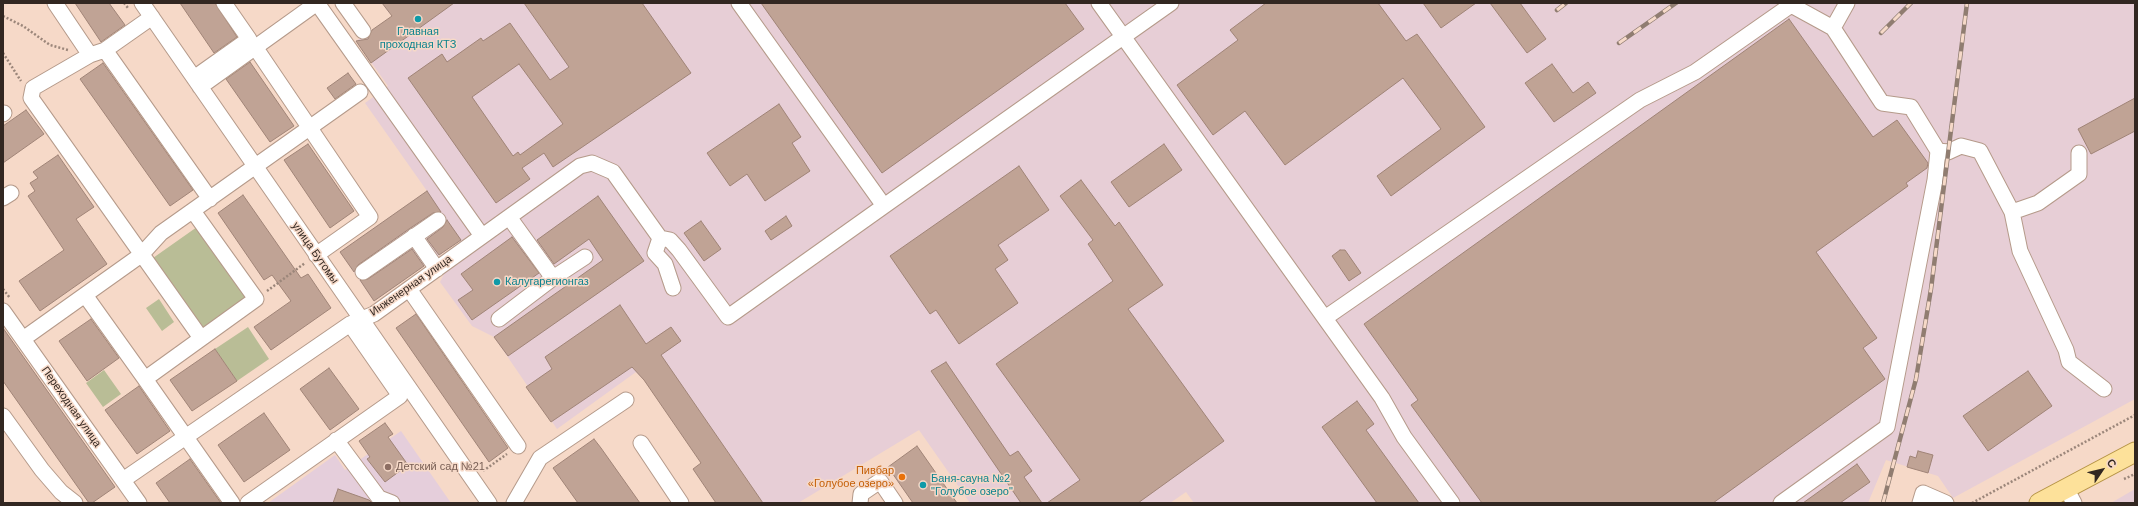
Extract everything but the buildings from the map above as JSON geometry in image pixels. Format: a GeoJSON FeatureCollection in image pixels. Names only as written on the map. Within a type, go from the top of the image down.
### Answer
{"type":"FeatureCollection","features":[{"type":"Feature","properties":{"kind":"main road"},"geometry":{"type":"LineString","coordinates":[[2039,503],[2070,496],[2135,452]]}},
{"type":"Feature","properties":{"kind":"street"},"geometry":{"type":"LineString","coordinates":[[55,3],[90,55]]}},
{"type":"Feature","properties":{"kind":"street","name":"улица Бутомы"},"geometry":{"type":"LineString","coordinates":[[142,3],[256,167],[311,259],[355,322],[489,503]]}},
{"type":"Feature","properties":{"kind":"street"},"geometry":{"type":"LineString","coordinates":[[197,83],[249,39],[224,3]]}},
{"type":"Feature","properties":{"kind":"street"},"geometry":{"type":"LineString","coordinates":[[197,83],[255,47],[317,3],[482,236]]}},
{"type":"Feature","properties":{"kind":"street"},"geometry":{"type":"LineString","coordinates":[[343,3],[363,31]]}},
{"type":"Feature","properties":{"kind":"street"},"geometry":{"type":"LineString","coordinates":[[739,3],[884,206]]}},
{"type":"Feature","properties":{"kind":"street"},"geometry":{"type":"LineString","coordinates":[[1099,3],[1382,398],[1404,437],[1452,503]]}},
{"type":"Feature","properties":{"kind":"street"},"geometry":{"type":"LineString","coordinates":[[673,288],[664,264],[655,253],[660,238],[670,240],[679,250],[728,317],[1171,3]]}},
{"type":"Feature","properties":{"kind":"street"},"geometry":{"type":"LineString","coordinates":[[1833,28],[1847,3]]}},
{"type":"Feature","properties":{"kind":"street"},"geometry":{"type":"LineString","coordinates":[[1325,318],[1640,100],[1695,72],[1791,5],[1833,28],[1882,103],[1911,107],[1938,151],[1935,180],[1887,427],[1781,503]]}},
{"type":"Feature","properties":{"kind":"street"},"geometry":{"type":"LineString","coordinates":[[152,17],[105,50],[90,55],[33,88],[31,98],[201,338]]}},
{"type":"Feature","properties":{"kind":"street"},"geometry":{"type":"LineString","coordinates":[[255,47],[370,216],[311,259]]}},
{"type":"Feature","properties":{"kind":"street"},"geometry":{"type":"LineString","coordinates":[[105,50],[210,199]]}},
{"type":"Feature","properties":{"kind":"street"},"geometry":{"type":"LineString","coordinates":[[23,339],[141,255],[161,233],[360,92]]}},
{"type":"Feature","properties":{"kind":"street"},"geometry":{"type":"LineString","coordinates":[[1938,151],[1948,152],[1961,146],[1980,151],[2012,212],[2020,251],[2066,350],[2069,362],[2104,389]]}},
{"type":"Feature","properties":{"kind":"street"},"geometry":{"type":"LineString","coordinates":[[2012,212],[2038,203],[2079,174],[2079,153]]}},
{"type":"Feature","properties":{"kind":"street","name":"Инженерная улица"},"geometry":{"type":"LineString","coordinates":[[123,480],[185,436],[355,322],[374,314],[580,166],[592,163],[613,172],[660,238]]}},
{"type":"Feature","properties":{"kind":"street"},"geometry":{"type":"LineString","coordinates":[[145,379],[256,299],[193,211]]}},
{"type":"Feature","properties":{"kind":"street"},"geometry":{"type":"LineString","coordinates":[[509,217],[552,278]]}},
{"type":"Feature","properties":{"kind":"street"},"geometry":{"type":"LineString","coordinates":[[363,272],[438,220]]}},
{"type":"Feature","properties":{"kind":"street"},"geometry":{"type":"LineString","coordinates":[[414,236],[437,269]]}},
{"type":"Feature","properties":{"kind":"street"},"geometry":{"type":"LineString","coordinates":[[499,319],[552,278],[585,257]]}},
{"type":"Feature","properties":{"kind":"street"},"geometry":{"type":"LineString","coordinates":[[409,289],[518,446]]}},
{"type":"Feature","properties":{"kind":"street"},"geometry":{"type":"LineString","coordinates":[[85,294],[232,503]]}},
{"type":"Feature","properties":{"kind":"street","name":"Переходная улица"},"geometry":{"type":"LineString","coordinates":[[3,311],[139,503]]}},
{"type":"Feature","properties":{"kind":"street"},"geometry":{"type":"LineString","coordinates":[[248,503],[400,396],[355,322]]}},
{"type":"Feature","properties":{"kind":"street"},"geometry":{"type":"LineString","coordinates":[[514,503],[540,458],[626,400]]}},
{"type":"Feature","properties":{"kind":"street"},"geometry":{"type":"LineString","coordinates":[[3,416],[42,470],[62,492],[75,503]]}},
{"type":"Feature","properties":{"kind":"street"},"geometry":{"type":"LineString","coordinates":[[336,440],[367,484],[379,498],[392,503]]}},
{"type":"Feature","properties":{"kind":"street"},"geometry":{"type":"LineString","coordinates":[[641,444],[681,503]]}},
{"type":"Feature","properties":{"kind":"street"},"geometry":{"type":"LineString","coordinates":[[860,503],[861,494],[880,481],[896,503]]}},
{"type":"Feature","properties":{"kind":"street"},"geometry":{"type":"LineString","coordinates":[[1920,503],[1924,493],[1946,503]]}},
{"type":"Feature","properties":{"kind":"path"},"geometry":{"type":"LineString","coordinates":[[3,16],[23,26],[50,45],[90,55]]}},
{"type":"Feature","properties":{"kind":"path"},"geometry":{"type":"LineString","coordinates":[[256,299],[311,259]]}},
{"type":"Feature","properties":{"kind":"path"},"geometry":{"type":"LineString","coordinates":[[1972,503],[2135,415]]}},
{"type":"Feature","properties":{"kind":"path"},"geometry":{"type":"LineString","coordinates":[[483,471],[518,446]]}},
{"type":"Feature","properties":{"kind":"shaded area"},"geometry":{"type":"Polygon","coordinates":[[[382,3],[2135,3],[2135,399],[1953,498],[1938,476],[1886,460],[1868,503],[1194,503],[1186,492],[1170,503],[970,503],[919,430],[798,503],[763,503],[667,364],[644,380],[636,372],[557,429],[494,337],[472,326],[440,282],[461,240],[374,301],[340,252],[427,191],[365,103],[388,86],[356,41],[383,23],[398,44],[397,8],[389,13],[382,3]],[[1944,186],[1919,357],[1931,289],[1944,186]]]}},
{"type":"Feature","properties":{"kind":"shaded area","name":"Детский сад №21"},"geometry":{"type":"Polygon","coordinates":[[[401,431],[451,503],[268,503],[335,455],[345,470],[401,431]]]}},
{"type":"Feature","properties":{"kind":"shaded area"},"geometry":{"type":"Polygon","coordinates":[[[2135,489],[2135,503],[2111,503],[2135,489]]]}},
{"type":"Feature","properties":{"kind":"green space"},"geometry":{"type":"Polygon","coordinates":[[[197,227],[247,299],[203,329],[153,258],[197,227]]]}},
{"type":"Feature","properties":{"kind":"green space"},"geometry":{"type":"Polygon","coordinates":[[[159,299],[174,322],[162,331],[146,308],[159,299]]]}},
{"type":"Feature","properties":{"kind":"green space"},"geometry":{"type":"Polygon","coordinates":[[[248,327],[269,359],[237,381],[215,349],[248,327]]]}},
{"type":"Feature","properties":{"kind":"green space"},"geometry":{"type":"Polygon","coordinates":[[[104,370],[121,394],[103,407],[86,383],[104,370]]]}},
{"type":"Feature","properties":{"kind":"railway"},"geometry":{"type":"LineString","coordinates":[[1557,10],[1566,3]]}},
{"type":"Feature","properties":{"kind":"railway"},"geometry":{"type":"LineString","coordinates":[[1619,43],[1676,3]]}},
{"type":"Feature","properties":{"kind":"railway"},"geometry":{"type":"LineString","coordinates":[[1881,33],[1911,3]]}},
{"type":"Feature","properties":{"kind":"railway"},"geometry":{"type":"LineString","coordinates":[[1883,503],[1916,379],[1931,289],[1967,3]]}},
{"type":"Feature","properties":{"kind":"place","name":"Главная проходная КТЗ"},"geometry":{"type":"Point","coordinates":[418,19]}},
{"type":"Feature","properties":{"kind":"place","name":"Калугарегионгаз"},"geometry":{"type":"Point","coordinates":[497,282]}},
{"type":"Feature","properties":{"kind":"place","name":"Детский сад №21"},"geometry":{"type":"Point","coordinates":[388,467]}},
{"type":"Feature","properties":{"kind":"place","name":"Пивбар «Голубое озеро»"},"geometry":{"type":"Point","coordinates":[902,477]}},
{"type":"Feature","properties":{"kind":"place","name":"Баня-сауна №2 \"Голубое озеро\""},"geometry":{"type":"Point","coordinates":[923,485]}}]}
